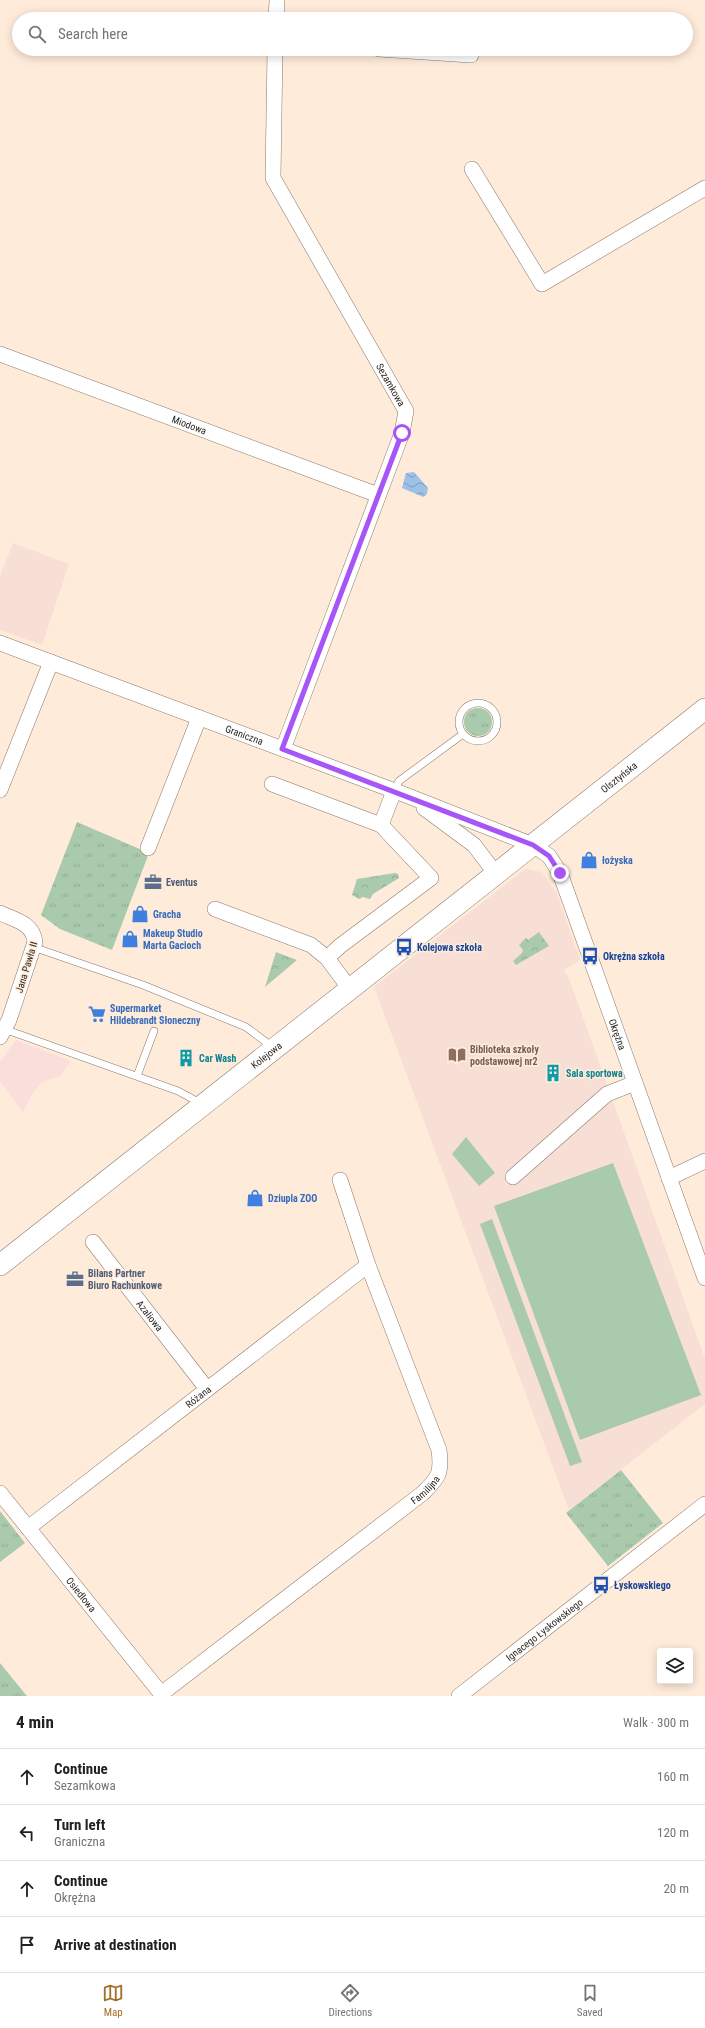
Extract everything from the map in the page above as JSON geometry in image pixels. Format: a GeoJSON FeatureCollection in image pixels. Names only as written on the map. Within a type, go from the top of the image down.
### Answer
{"type":"FeatureCollection","features":[{"type":"Feature","properties":{"kind":"street"},"geometry":{"type":"LineString","coordinates":[[276,12],[277,0]]}},
{"type":"Feature","properties":{"kind":"street","name":"Sezamkowa"},"geometry":{"type":"LineString","coordinates":[[275,56],[273,178],[406,411],[402,433],[282,749]]}},
{"type":"Feature","properties":{"kind":"street"},"geometry":{"type":"LineString","coordinates":[[472,169],[542,284],[705,188]]}},
{"type":"Feature","properties":{"kind":"street","name":"Miodowa"},"geometry":{"type":"LineString","coordinates":[[0,354],[378,495]]}},
{"type":"Feature","properties":{"kind":"street","name":"Graniczna"},"geometry":{"type":"LineString","coordinates":[[0,643],[399,792],[533,845]]}},
{"type":"Feature","properties":{"kind":"street"},"geometry":{"type":"LineString","coordinates":[[0,790],[51,662]]}},
{"type":"Feature","properties":{"kind":"street","name":"Olsztyńska"},"geometry":{"type":"LineString","coordinates":[[533,845],[705,709]]}},
{"type":"Feature","properties":{"kind":"street"},"geometry":{"type":"LineString","coordinates":[[148,848],[199,718]]}},
{"type":"Feature","properties":{"kind":"street"},"geometry":{"type":"LineString","coordinates":[[272,784],[382,826],[431,878],[340,946],[327,958]]}},
{"type":"Feature","properties":{"kind":"street"},"geometry":{"type":"LineString","coordinates":[[382,826],[399,792]]}},
{"type":"Feature","properties":{"kind":"street","name":"Graniczna"},"geometry":{"type":"LineString","coordinates":[[399,792],[474,845],[496,874]]}},
{"type":"Feature","properties":{"kind":"street","name":"Kolejowa"},"geometry":{"type":"LineString","coordinates":[[0,1265],[533,845]]}},
{"type":"Feature","properties":{"kind":"street","name":"Okrężna"},"geometry":{"type":"LineString","coordinates":[[533,845],[549,856],[560,873],[705,1278]]}},
{"type":"Feature","properties":{"kind":"street"},"geometry":{"type":"LineString","coordinates":[[215,909],[311,946],[327,958],[350,989]]}},
{"type":"Feature","properties":{"kind":"street","name":"Jana Pawła II"},"geometry":{"type":"LineString","coordinates":[[0,913],[26,924],[34,935],[34,947],[2,1033]]}},
{"type":"Feature","properties":{"kind":"street"},"geometry":{"type":"LineString","coordinates":[[513,1177],[607,1094],[635,1082]]}},
{"type":"Feature","properties":{"kind":"street"},"geometry":{"type":"LineString","coordinates":[[669,1178],[705,1161]]}},
{"type":"Feature","properties":{"kind":"street","name":"Familijna"},"geometry":{"type":"LineString","coordinates":[[162,1695],[435,1481],[441,1467],[439,1450],[368,1265],[340,1180]]}},
{"type":"Feature","properties":{"kind":"street","name":"Azaliowa"},"geometry":{"type":"LineString","coordinates":[[93,1242],[207,1389]]}},
{"type":"Feature","properties":{"kind":"street","name":"Różana"},"geometry":{"type":"LineString","coordinates":[[28,1528],[368,1265]]}},
{"type":"Feature","properties":{"kind":"street","name":"Osiedlowa"},"geometry":{"type":"LineString","coordinates":[[0,1493],[162,1695]]}},
{"type":"Feature","properties":{"kind":"street","name":"Ignacego Łyskowskiego"},"geometry":{"type":"LineString","coordinates":[[459,1696],[705,1504]]}},
{"type":"Feature","properties":{"kind":"lane"},"geometry":{"type":"LineString","coordinates":[[475,703],[488,705],[493,710],[498,722],[493,734],[481,741],[468,738],[463,734],[459,721],[464,709],[475,703]]}},
{"type":"Feature","properties":{"kind":"lane"},"geometry":{"type":"LineString","coordinates":[[399,792],[399,781],[463,734]]}},
{"type":"Feature","properties":{"kind":"lane"},"geometry":{"type":"LineString","coordinates":[[34,947],[143,985],[246,1027],[274,1048]]}},
{"type":"Feature","properties":{"kind":"lane"},"geometry":{"type":"LineString","coordinates":[[137,1076],[154,1031]]}},
{"type":"Feature","properties":{"kind":"lane"},"geometry":{"type":"LineString","coordinates":[[2,1033],[178,1090],[204,1105]]}},
{"type":"Feature","properties":{"kind":"shaded area"},"geometry":{"type":"Polygon","coordinates":[[[13,543],[69,564],[42,645],[0,630],[0,576],[13,543]]]}},
{"type":"Feature","properties":{"kind":"shaded area"},"geometry":{"type":"Polygon","coordinates":[[[525,869],[542,872],[557,893],[580,960],[564,970],[570,981],[705,1359],[705,1404],[569,1510],[374,987],[525,869]]]}},
{"type":"Feature","properties":{"kind":"shaded area"},"geometry":{"type":"Polygon","coordinates":[[[16,1040],[71,1061],[61,1075],[42,1082],[31,1096],[23,1112],[0,1081],[0,1062],[16,1040]]]}},
{"type":"Feature","properties":{"kind":"green space"},"geometry":{"type":"Polygon","coordinates":[[[478,708],[488,712],[492,722],[488,732],[478,736],[468,732],[464,722],[468,712],[478,708]]]}},
{"type":"Feature","properties":{"kind":"green space"},"geometry":{"type":"Polygon","coordinates":[[[77,822],[149,853],[112,950],[60,929],[41,915],[77,822]]]}},
{"type":"Feature","properties":{"kind":"green space"},"geometry":{"type":"Polygon","coordinates":[[[395,873],[398,874],[399,878],[373,894],[370,899],[363,897],[359,899],[352,895],[357,879],[395,873]]]}},
{"type":"Feature","properties":{"kind":"green space"},"geometry":{"type":"Polygon","coordinates":[[[539,932],[549,946],[516,965],[513,961],[522,953],[523,950],[519,945],[526,938],[528,940],[539,932]]]}},
{"type":"Feature","properties":{"kind":"green space"},"geometry":{"type":"Polygon","coordinates":[[[276,952],[297,960],[265,987],[276,952]]]}},
{"type":"Feature","properties":{"kind":"green space"},"geometry":{"type":"Polygon","coordinates":[[[466,1137],[495,1173],[479,1186],[452,1154],[466,1137]]]}},
{"type":"Feature","properties":{"kind":"green space"},"geometry":{"type":"Polygon","coordinates":[[[613,1163],[701,1395],[580,1440],[494,1206],[613,1163]]]}},
{"type":"Feature","properties":{"kind":"green space"},"geometry":{"type":"Polygon","coordinates":[[[492,1219],[582,1462],[570,1466],[480,1224],[492,1219]]]}},
{"type":"Feature","properties":{"kind":"green space"},"geometry":{"type":"Polygon","coordinates":[[[621,1470],[663,1523],[608,1566],[566,1513],[621,1470]]]}},
{"type":"Feature","properties":{"kind":"green space"},"geometry":{"type":"Polygon","coordinates":[[[0,1511],[25,1543],[0,1562],[0,1511]]]}},
{"type":"Feature","properties":{"kind":"green space"},"geometry":{"type":"Polygon","coordinates":[[[0,1663],[27,1696],[0,1696],[0,1663]]]}},
{"type":"Feature","properties":{"kind":"water"},"geometry":{"type":"Polygon","coordinates":[[[414,472],[428,488],[427,494],[423,497],[402,488],[406,473],[414,472]]]}},
{"type":"Feature","properties":{"kind":"place","name":"łożyska"},"geometry":{"type":"Point","coordinates":[589,860]}},
{"type":"Feature","properties":{"kind":"place","name":"Eventus"},"geometry":{"type":"Point","coordinates":[153,882]}},
{"type":"Feature","properties":{"kind":"place","name":"Gracha"},"geometry":{"type":"Point","coordinates":[140,914]}},
{"type":"Feature","properties":{"kind":"place","name":"Makeup Studio Marta Gacioch"},"geometry":{"type":"Point","coordinates":[130,939]}},
{"type":"Feature","properties":{"kind":"place","name":"Kolejowa szkoła"},"geometry":{"type":"Point","coordinates":[404,947]}},
{"type":"Feature","properties":{"kind":"place","name":"Okrężna szkoła"},"geometry":{"type":"Point","coordinates":[590,956]}},
{"type":"Feature","properties":{"kind":"place","name":"Supermarket Hildebrandt Słoneczny"},"geometry":{"type":"Point","coordinates":[97,1014]}},
{"type":"Feature","properties":{"kind":"place","name":"Biblioteka szkoły podstawowej nr2"},"geometry":{"type":"Point","coordinates":[457,1055]}},
{"type":"Feature","properties":{"kind":"place","name":"Car Wash"},"geometry":{"type":"Point","coordinates":[186,1058]}},
{"type":"Feature","properties":{"kind":"place","name":"Sala sportowa"},"geometry":{"type":"Point","coordinates":[553,1073]}},
{"type":"Feature","properties":{"kind":"place","name":"Dziupla ZOO"},"geometry":{"type":"Point","coordinates":[255,1198]}},
{"type":"Feature","properties":{"kind":"place","name":"Bilans Partner Biuro Rachunkowe"},"geometry":{"type":"Point","coordinates":[75,1279]}},
{"type":"Feature","properties":{"kind":"place","name":"Łyskowskiego"},"geometry":{"type":"Point","coordinates":[601,1585]}},
{"type":"Feature","properties":{"kind":"route"},"geometry":{"type":"LineString","coordinates":[[402,433],[282,749],[533,845],[549,856],[560,873]]}}]}
